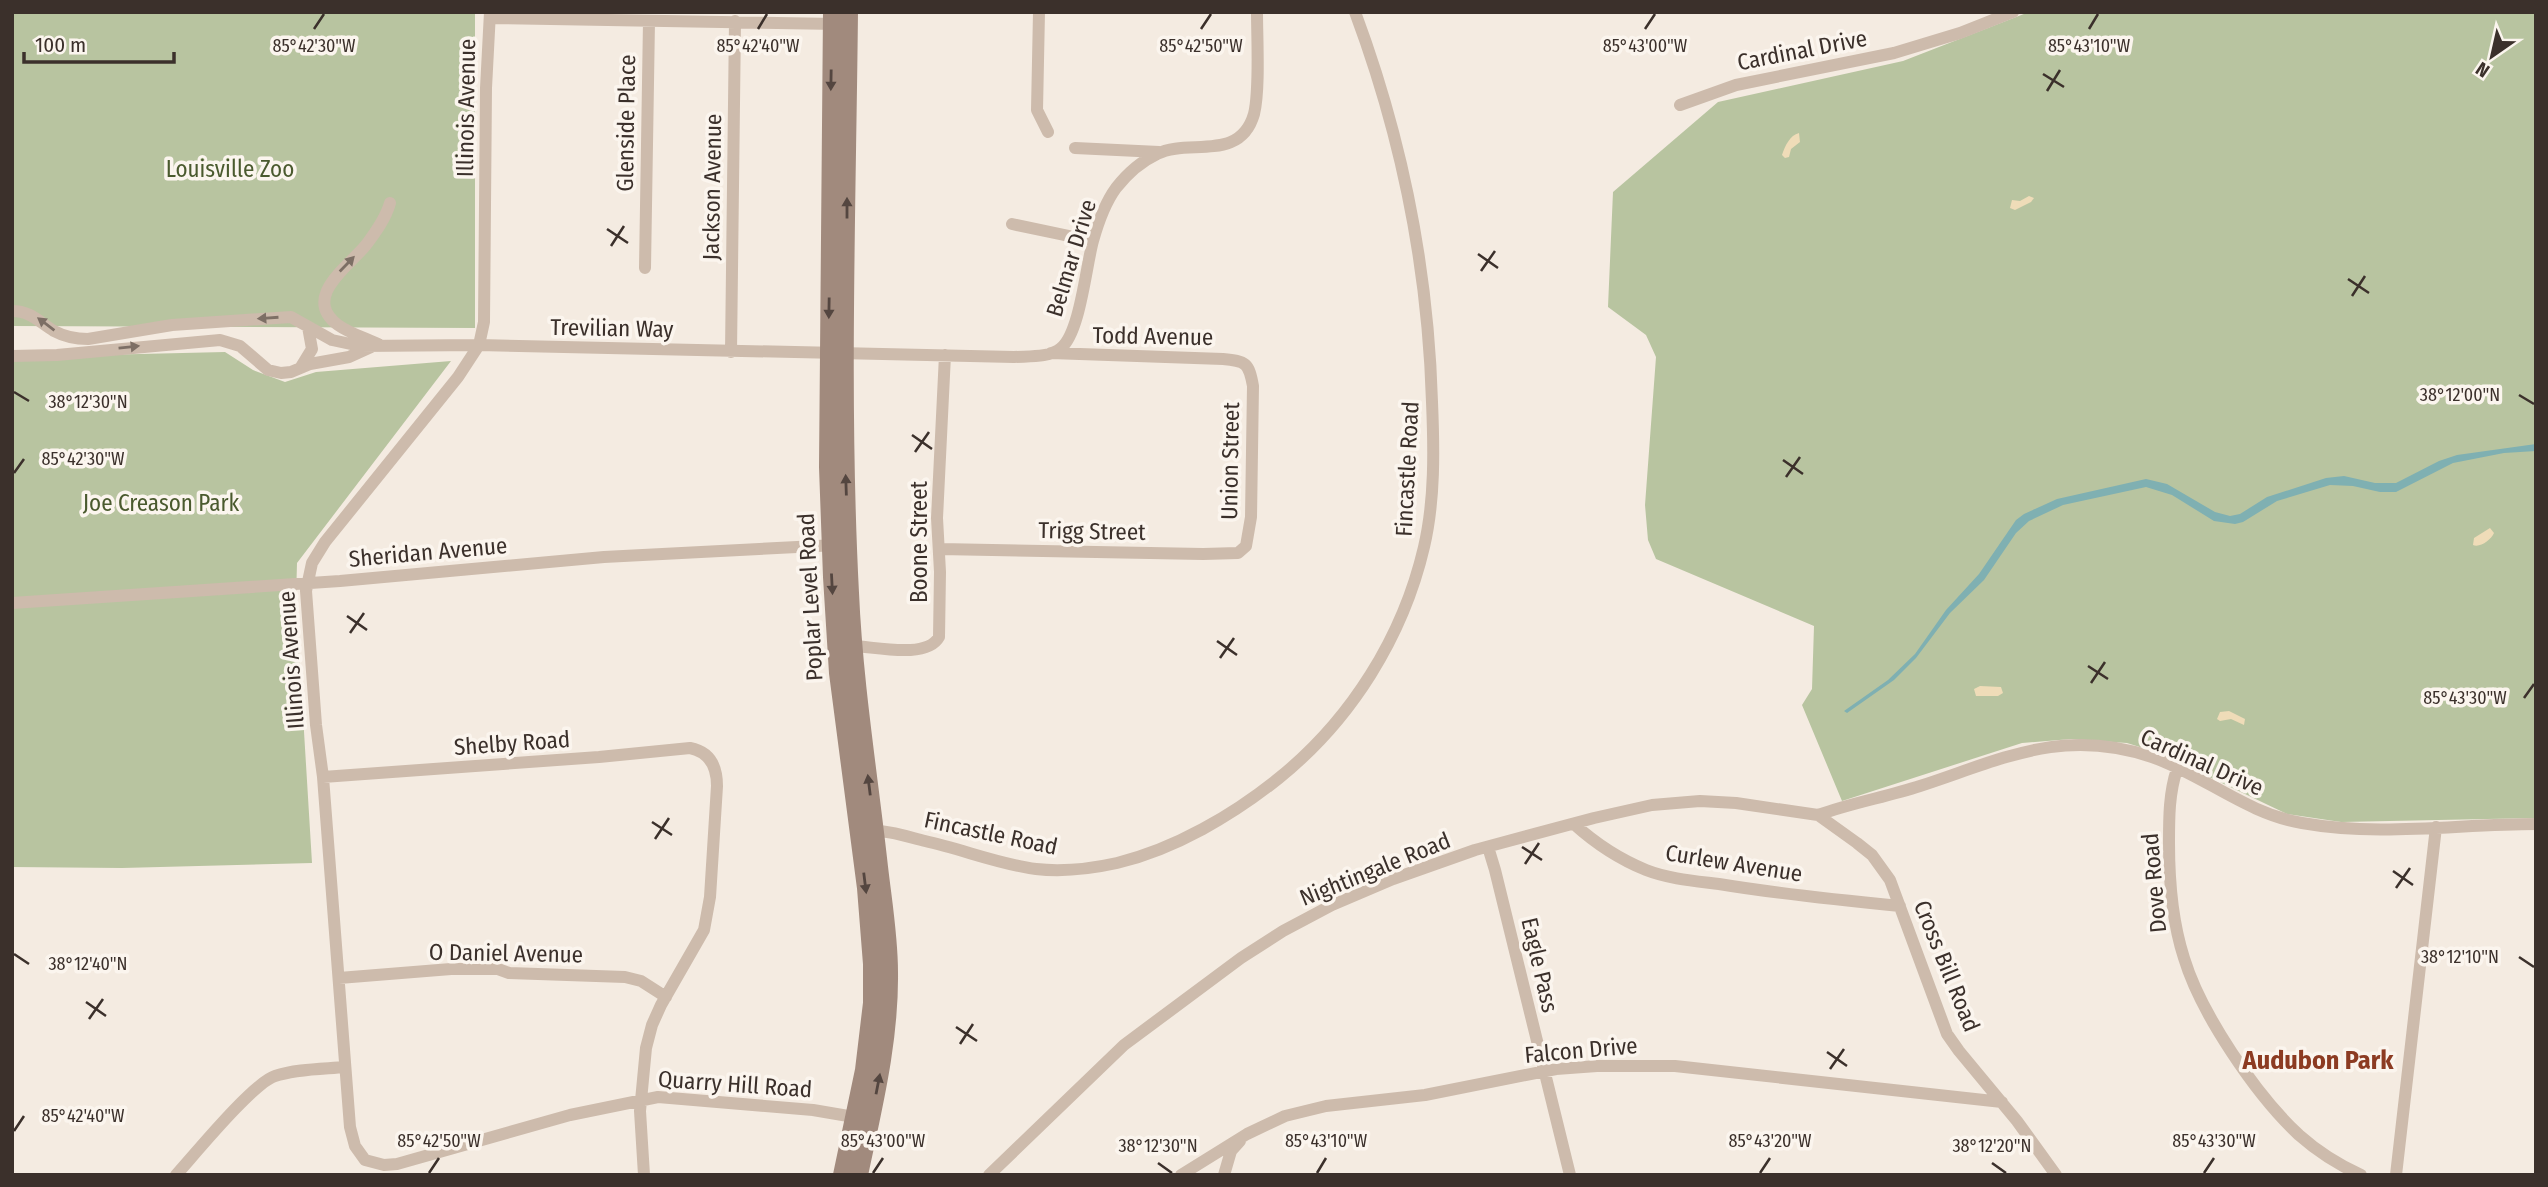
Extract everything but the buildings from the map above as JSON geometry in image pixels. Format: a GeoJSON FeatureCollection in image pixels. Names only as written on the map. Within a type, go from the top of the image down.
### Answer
{"type":"FeatureCollection","features":[{"type":"Feature","properties":{"kind":"main road","name":"Poplar Level Road"},"geometry":{"type":"LineString","coordinates":[[840,18],[838,673],[887,937],[889,998],[881,1067],[842,1175]]}},
{"type":"Feature","properties":{"kind":"main road","name":"Poplar Level Road"},"geometry":{"type":"LineString","coordinates":[[839,545],[854,646],[867,832]]}},
{"type":"Feature","properties":{"kind":"main road","name":"Poplar Level Road"},"geometry":{"type":"LineString","coordinates":[[859,1175],[863,1119]]}},
{"type":"Feature","properties":{"kind":"street"},"geometry":{"type":"LineString","coordinates":[[1039,12],[1037,110],[1048,132]]}},
{"type":"Feature","properties":{"kind":"street","name":"Belmar Drive"},"geometry":{"type":"LineString","coordinates":[[1050,353],[1062,348],[1070,334],[1079,307],[1093,241],[1104,209],[1116,188],[1137,166],[1159,152],[1227,143],[1238,138],[1248,126],[1253,117],[1256,99],[1257,12]]}},
{"type":"Feature","properties":{"kind":"street","name":"Fincastle Road"},"geometry":{"type":"LineString","coordinates":[[867,832],[967,850],[1035,869],[1064,870],[1122,862],[1189,835],[1268,787],[1316,745],[1346,709],[1375,667],[1397,628],[1424,546],[1432,480],[1432,410],[1424,293],[1406,182],[1384,97],[1355,12]]}},
{"type":"Feature","properties":{"kind":"street","name":"Cardinal Drive"},"geometry":{"type":"LineString","coordinates":[[1680,105],[1727,87],[1858,62],[1904,50],[1960,33],[2014,12]]}},
{"type":"Feature","properties":{"kind":"street"},"geometry":{"type":"LineString","coordinates":[[490,15],[735,22],[840,18]]}},
{"type":"Feature","properties":{"kind":"street","name":"Illinois Avenue"},"geometry":{"type":"LineString","coordinates":[[345,1068],[340,978],[315,715],[306,583],[312,563],[325,542],[458,377],[479,345],[484,322],[486,88],[490,15]]}},
{"type":"Feature","properties":{"kind":"street","name":"Glenside Place"},"geometry":{"type":"LineString","coordinates":[[645,268],[649,21]]}},
{"type":"Feature","properties":{"kind":"street","name":"Jackson Avenue"},"geometry":{"type":"LineString","coordinates":[[731,352],[735,22]]}},
{"type":"Feature","properties":{"kind":"street"},"geometry":{"type":"LineString","coordinates":[[1076,148],[1159,152]]}},
{"type":"Feature","properties":{"kind":"street"},"geometry":{"type":"LineString","coordinates":[[378,344],[337,324],[328,314],[325,303],[329,283],[366,245],[387,214],[390,203]]}},
{"type":"Feature","properties":{"kind":"street"},"geometry":{"type":"LineString","coordinates":[[1012,224],[1093,241]]}},
{"type":"Feature","properties":{"kind":"street","name":"Trevilian Way"},"geometry":{"type":"LineString","coordinates":[[12,311],[30,314],[51,329],[76,339],[172,325],[291,317],[332,341],[345,344],[837,353]]}},
{"type":"Feature","properties":{"kind":"street"},"geometry":{"type":"LineString","coordinates":[[301,368],[312,349],[308,327]]}},
{"type":"Feature","properties":{"kind":"street","name":"Trevilian Way"},"geometry":{"type":"LineString","coordinates":[[12,356],[57,355],[220,340],[240,346],[268,370],[291,372],[349,357],[378,344]]}},
{"type":"Feature","properties":{"kind":"street"},"geometry":{"type":"LineString","coordinates":[[837,353],[1014,357],[1050,353]]}},
{"type":"Feature","properties":{"kind":"street","name":"Todd Avenue"},"geometry":{"type":"LineString","coordinates":[[1050,353],[1223,359],[1242,362],[1250,371]]}},
{"type":"Feature","properties":{"kind":"street","name":"Boone Street"},"geometry":{"type":"LineString","coordinates":[[854,646],[919,650],[937,642],[940,549],[937,518],[945,355]]}},
{"type":"Feature","properties":{"kind":"street","name":"Union Street"},"geometry":{"type":"LineString","coordinates":[[1243,550],[1249,540],[1251,517],[1253,386],[1250,371]]}},
{"type":"Feature","properties":{"kind":"street","name":"Sheridan Avenue"},"geometry":{"type":"LineString","coordinates":[[12,603],[306,583],[604,557],[839,545]]}},
{"type":"Feature","properties":{"kind":"street","name":"Trigg Street"},"geometry":{"type":"LineString","coordinates":[[940,549],[1203,554],[1230,554],[1243,550]]}},
{"type":"Feature","properties":{"kind":"street","name":"Cardinal Drive"},"geometry":{"type":"LineString","coordinates":[[1818,815],[1899,792],[2018,752],[2056,745],[2097,745],[2156,759],[2254,809],[2279,818],[2360,830],[2536,824]]}},
{"type":"Feature","properties":{"kind":"street","name":"Shelby Road"},"geometry":{"type":"LineString","coordinates":[[323,777],[599,757],[650,750],[690,748],[704,753],[712,761],[717,777],[708,915],[697,945],[666,997]]}},
{"type":"Feature","properties":{"kind":"street","name":"Dove Road"},"geometry":{"type":"LineString","coordinates":[[2177,769],[2172,786],[2169,826],[2172,900],[2184,959],[2195,987],[2224,1041],[2282,1118],[2315,1148],[2361,1175]]}},
{"type":"Feature","properties":{"kind":"street","name":"Nightingale Road"},"geometry":{"type":"LineString","coordinates":[[989,1175],[1124,1045],[1170,1009],[1260,945],[1339,902],[1392,879],[1488,847],[1652,805],[1700,801],[1736,803],[1818,815]]}},
{"type":"Feature","properties":{"kind":"street","name":"Cross Bill Road"},"geometry":{"type":"LineString","coordinates":[[1818,815],[1872,855],[1890,880],[1947,1034],[2056,1175]]}},
{"type":"Feature","properties":{"kind":"street","name":"Curlew Avenue"},"geometry":{"type":"LineString","coordinates":[[1574,824],[1593,841],[1648,871],[1754,890],[1900,906]]}},
{"type":"Feature","properties":{"kind":"street"},"geometry":{"type":"LineString","coordinates":[[2396,1175],[2436,827]]}},
{"type":"Feature","properties":{"kind":"street","name":"Eagle Pass"},"geometry":{"type":"LineString","coordinates":[[1488,847],[1570,1175]]}},
{"type":"Feature","properties":{"kind":"street","name":"O Daniel Avenue"},"geometry":{"type":"LineString","coordinates":[[340,978],[451,969],[498,969],[509,972],[625,977],[641,981],[666,997]]}},
{"type":"Feature","properties":{"kind":"street"},"geometry":{"type":"LineString","coordinates":[[645,1175],[640,1111],[646,1048],[652,1025],[666,997]]}},
{"type":"Feature","properties":{"kind":"street","name":"Falcon Drive"},"geometry":{"type":"LineString","coordinates":[[1181,1175],[1247,1134],[1285,1116],[1326,1105],[1425,1095],[1544,1071],[1597,1066],[1675,1066],[2002,1102]]}},
{"type":"Feature","properties":{"kind":"street"},"geometry":{"type":"LineString","coordinates":[[176,1175],[253,1091],[268,1079],[285,1073],[345,1068]]}},
{"type":"Feature","properties":{"kind":"street","name":"Quarry Hill Road"},"geometry":{"type":"LineString","coordinates":[[345,1068],[350,1127],[355,1146],[366,1160],[384,1165],[410,1161],[570,1115],[642,1100],[676,1098],[813,1110],[863,1119]]}},
{"type":"Feature","properties":{"kind":"street"},"geometry":{"type":"LineString","coordinates":[[1224,1175],[1231,1151],[1247,1134]]}},
{"type":"Feature","properties":{"kind":"green space","name":"Louisville Zoo"},"geometry":{"type":"Polygon","coordinates":[[[12,12],[475,12],[475,328],[12,326],[12,12]]]}},
{"type":"Feature","properties":{"kind":"green space"},"geometry":{"type":"Polygon","coordinates":[[[2029,12],[2536,12],[2536,818],[2341,822],[2287,814],[2159,753],[2127,743],[2071,739],[2022,743],[1842,801],[1802,705],[1812,689],[1814,626],[1656,559],[1648,540],[1645,505],[1656,357],[1646,335],[1608,307],[1613,192],[1718,102],[1903,61],[2029,12]]]}},
{"type":"Feature","properties":{"kind":"green space","name":"Joe Creason Park"},"geometry":{"type":"Polygon","coordinates":[[[225,352],[253,370],[285,382],[316,372],[451,361],[297,563],[296,600],[312,863],[122,868],[12,867],[12,357],[225,352]]]}},
{"type":"Feature","properties":{"kind":"sand"},"geometry":{"type":"Polygon","coordinates":[[[1799,133],[1800,142],[1791,149],[1789,157],[1785,158],[1782,155],[1786,145],[1799,133]]]}},
{"type":"Feature","properties":{"kind":"sand"},"geometry":{"type":"Polygon","coordinates":[[[2029,196],[2034,198],[2031,202],[2015,210],[2010,208],[2012,200],[2020,201],[2029,196]]]}},
{"type":"Feature","properties":{"kind":"sand"},"geometry":{"type":"Polygon","coordinates":[[[2490,528],[2494,533],[2490,538],[2482,544],[2473,545],[2474,538],[2490,528]]]}},
{"type":"Feature","properties":{"kind":"sand"},"geometry":{"type":"Polygon","coordinates":[[[1980,686],[2001,687],[2003,693],[1998,696],[1976,696],[1974,689],[1980,686]]]}},
{"type":"Feature","properties":{"kind":"sand"},"geometry":{"type":"Polygon","coordinates":[[[2229,711],[2245,719],[2244,725],[2231,719],[2217,719],[2220,712],[2229,711]]]}},
{"type":"Feature","properties":{"kind":"water"},"geometry":{"type":"Polygon","coordinates":[[[2536,444],[2536,451],[2504,453],[2453,463],[2396,492],[2330,485],[2277,501],[2235,524],[2214,521],[2172,495],[2146,487],[2063,505],[2029,521],[2016,533],[1984,580],[1950,613],[1916,658],[1894,680],[1847,713],[1844,711],[1888,680],[1915,654],[1946,610],[1979,574],[2016,520],[2057,499],[2146,479],[2167,484],[2215,512],[2230,516],[2240,514],[2267,497],[2326,478],[2344,476],[2375,483],[2396,483],[2457,455],[2536,444]]]}},
{"type":"Feature","properties":{"kind":"district","name":"Audubon Park"},"geometry":{"type":"Point","coordinates":[2318,1060]}}]}
